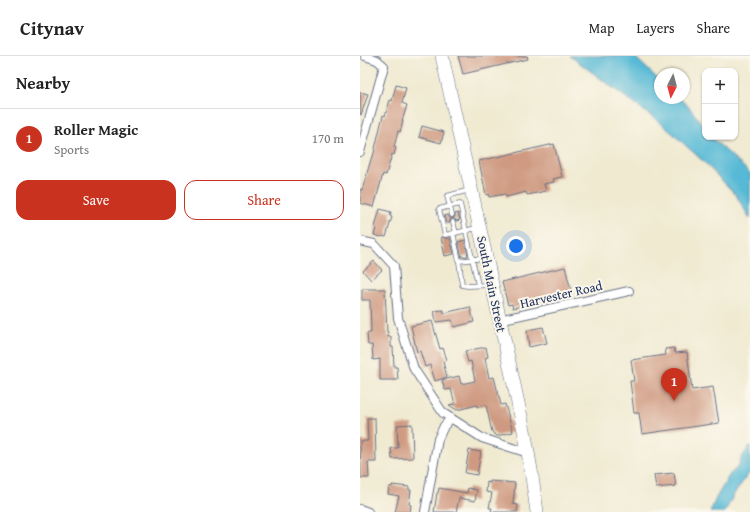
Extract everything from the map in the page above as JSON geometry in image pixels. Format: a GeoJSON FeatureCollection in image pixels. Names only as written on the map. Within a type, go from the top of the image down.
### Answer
{"type":"FeatureCollection","features":[{"type":"Feature","properties":{"kind":"main road","name":"South Main Street"},"geometry":{"type":"LineString","coordinates":[[442,56],[528,453],[537,512]]}},
{"type":"Feature","properties":{"kind":"street"},"geometry":{"type":"LineString","coordinates":[[360,152],[384,66],[377,60],[365,56]]}},
{"type":"Feature","properties":{"kind":"street"},"geometry":{"type":"LineString","coordinates":[[360,241],[374,244],[394,266],[398,318],[414,369],[443,413],[482,438],[528,453]]}},
{"type":"Feature","properties":{"kind":"street","name":"Harvester Road"},"geometry":{"type":"LineString","coordinates":[[499,320],[629,291]]}},
{"type":"Feature","properties":{"kind":"street"},"geometry":{"type":"LineString","coordinates":[[425,512],[438,439],[444,426],[451,418]]}},
{"type":"Feature","properties":{"kind":"lane"},"geometry":{"type":"LineString","coordinates":[[452,215],[447,196],[471,190]]}},
{"type":"Feature","properties":{"kind":"lane"},"geometry":{"type":"LineString","coordinates":[[478,285],[472,260],[466,230],[460,204],[439,209],[445,235],[466,230],[480,228]]}},
{"type":"Feature","properties":{"kind":"lane"},"geometry":{"type":"LineString","coordinates":[[453,222],[462,285],[492,285]]}},
{"type":"Feature","properties":{"kind":"lane"},"geometry":{"type":"LineString","coordinates":[[459,261],[486,258]]}},
{"type":"Feature","properties":{"kind":"water"},"geometry":{"type":"Polygon","coordinates":[[[570,56],[634,56],[654,75],[654,104],[686,104],[702,124],[702,140],[714,140],[750,173],[750,219],[736,195],[704,162],[662,124],[570,56]]]}},
{"type":"Feature","properties":{"kind":"water"},"geometry":{"type":"Polygon","coordinates":[[[750,445],[750,472],[734,494],[725,512],[710,512],[716,498],[730,474],[738,467],[750,445]]]}},
{"type":"Feature","properties":{"kind":"building"},"geometry":{"type":"Polygon","coordinates":[[[458,56],[527,56],[528,59],[463,74],[458,56]]]}},
{"type":"Feature","properties":{"kind":"building"},"geometry":{"type":"Polygon","coordinates":[[[396,85],[406,88],[402,103],[407,105],[400,132],[398,131],[394,147],[396,147],[394,155],[392,154],[386,175],[383,174],[374,207],[360,203],[360,189],[362,190],[372,156],[373,157],[383,115],[385,116],[390,100],[392,101],[396,85]]]}},
{"type":"Feature","properties":{"kind":"building"},"geometry":{"type":"Polygon","coordinates":[[[360,92],[368,94],[361,115],[360,114],[360,92]]]}},
{"type":"Feature","properties":{"kind":"building"},"geometry":{"type":"Polygon","coordinates":[[[422,126],[444,132],[441,143],[419,137],[422,126]]]}},
{"type":"Feature","properties":{"kind":"building"},"geometry":{"type":"Polygon","coordinates":[[[554,144],[562,177],[553,179],[554,182],[544,184],[546,191],[527,195],[526,192],[506,197],[505,194],[489,197],[488,194],[486,195],[479,161],[554,144]]]}},
{"type":"Feature","properties":{"kind":"building"},"geometry":{"type":"Polygon","coordinates":[[[380,209],[391,212],[390,216],[392,217],[386,237],[374,235],[380,209]]]}},
{"type":"Feature","properties":{"kind":"building"},"geometry":{"type":"Polygon","coordinates":[[[458,213],[460,220],[456,221],[455,219],[452,219],[450,220],[450,223],[446,223],[444,216],[448,215],[452,218],[458,213]]]}},
{"type":"Feature","properties":{"kind":"building"},"geometry":{"type":"Polygon","coordinates":[[[441,238],[450,238],[454,254],[445,256],[441,238]]]}},
{"type":"Feature","properties":{"kind":"building"},"geometry":{"type":"Polygon","coordinates":[[[465,240],[468,256],[462,257],[458,242],[465,240]]]}},
{"type":"Feature","properties":{"kind":"building"},"geometry":{"type":"Polygon","coordinates":[[[374,261],[382,270],[371,280],[363,271],[374,261]]]}},
{"type":"Feature","properties":{"kind":"building"},"geometry":{"type":"Polygon","coordinates":[[[565,267],[572,294],[513,308],[512,304],[508,305],[502,282],[565,267]]]}},
{"type":"Feature","properties":{"kind":"building"},"geometry":{"type":"Polygon","coordinates":[[[362,289],[385,289],[387,332],[388,337],[391,337],[394,367],[397,367],[398,380],[380,380],[380,359],[373,360],[372,345],[368,345],[367,333],[371,333],[370,300],[362,300],[362,289]]]}},
{"type":"Feature","properties":{"kind":"building"},"geometry":{"type":"Polygon","coordinates":[[[470,307],[474,322],[454,327],[452,320],[436,322],[434,311],[443,310],[444,313],[470,307]]]}},
{"type":"Feature","properties":{"kind":"building"},"geometry":{"type":"Polygon","coordinates":[[[432,321],[440,349],[443,348],[447,360],[443,362],[447,377],[435,381],[430,365],[425,367],[420,351],[417,352],[411,326],[432,321]]]}},
{"type":"Feature","properties":{"kind":"building"},"geometry":{"type":"Polygon","coordinates":[[[543,327],[547,343],[529,347],[527,330],[543,327]]]}},
{"type":"Feature","properties":{"kind":"building"},"geometry":{"type":"Polygon","coordinates":[[[486,347],[488,357],[485,358],[489,378],[494,377],[501,405],[505,404],[513,432],[497,436],[492,432],[486,405],[477,407],[477,405],[457,410],[449,405],[455,404],[451,389],[445,390],[442,380],[459,376],[461,384],[475,381],[471,361],[468,362],[465,351],[486,347]]]}},
{"type":"Feature","properties":{"kind":"building"},"geometry":{"type":"Polygon","coordinates":[[[674,348],[675,353],[687,352],[692,390],[713,387],[719,423],[642,434],[639,413],[634,413],[630,381],[634,381],[631,360],[666,355],[665,349],[674,348]]]}},
{"type":"Feature","properties":{"kind":"building"},"geometry":{"type":"Polygon","coordinates":[[[367,418],[375,418],[376,462],[368,462],[369,478],[361,478],[360,441],[368,441],[367,418]]]}},
{"type":"Feature","properties":{"kind":"building"},"geometry":{"type":"Polygon","coordinates":[[[412,424],[413,458],[392,459],[391,448],[398,448],[397,425],[412,424]]]}},
{"type":"Feature","properties":{"kind":"building"},"geometry":{"type":"Polygon","coordinates":[[[469,450],[481,452],[477,475],[465,473],[469,450]]]}},
{"type":"Feature","properties":{"kind":"building"},"geometry":{"type":"Polygon","coordinates":[[[674,473],[676,486],[656,488],[654,475],[674,473]]]}},
{"type":"Feature","properties":{"kind":"building"},"geometry":{"type":"Polygon","coordinates":[[[490,481],[515,483],[513,504],[518,505],[517,512],[491,512],[492,508],[489,508],[492,493],[486,492],[487,482],[490,483],[490,481]]]}},
{"type":"Feature","properties":{"kind":"building"},"geometry":{"type":"Polygon","coordinates":[[[392,485],[409,487],[409,490],[411,490],[409,504],[411,505],[410,512],[395,512],[399,496],[388,494],[389,487],[392,487],[392,485]]]}},
{"type":"Feature","properties":{"kind":"building"},"geometry":{"type":"Polygon","coordinates":[[[439,488],[467,493],[468,488],[477,490],[475,501],[459,498],[456,512],[434,512],[439,488]]]}},
{"type":"Feature","properties":{"kind":"place","name":"Roller Magic"},"geometry":{"type":"Point","coordinates":[674,401]}}]}
